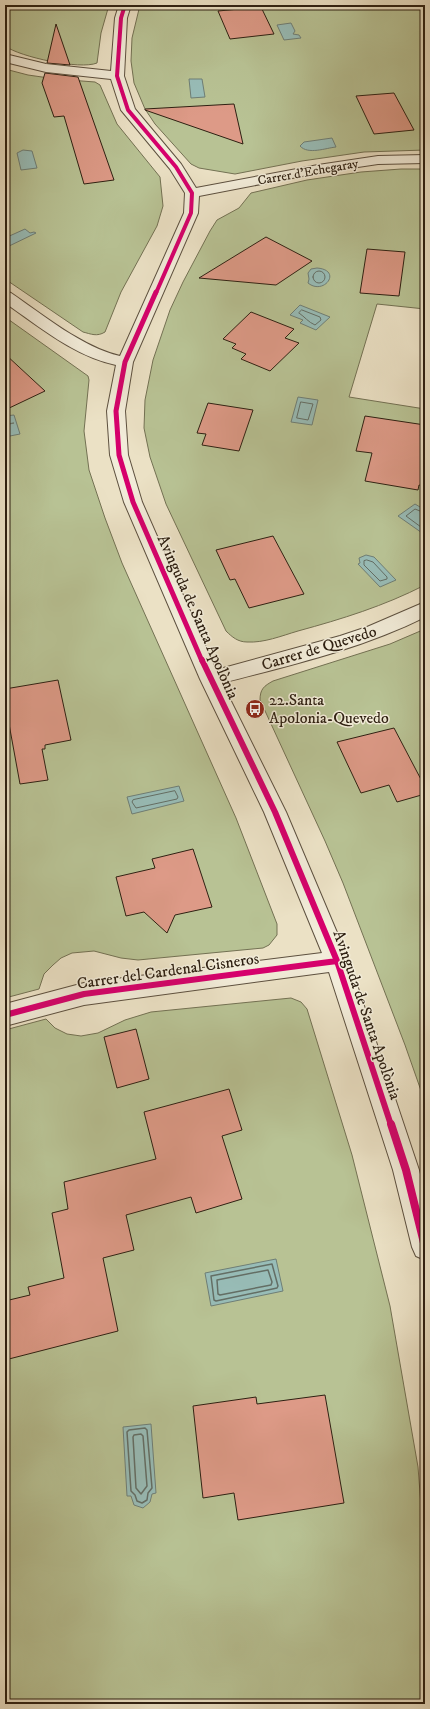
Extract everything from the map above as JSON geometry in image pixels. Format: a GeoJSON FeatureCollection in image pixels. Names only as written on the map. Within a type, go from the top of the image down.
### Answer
{"type":"FeatureCollection","features":[{"type":"Feature","properties":{"kind":"street"},"geometry":{"type":"LineString","coordinates":[[125,5],[121,18],[117,76],[128,110],[176,167],[192,193]]}},
{"type":"Feature","properties":{"kind":"street"},"geometry":{"type":"LineString","coordinates":[[5,58],[21,64],[41,68],[117,76]]}},
{"type":"Feature","properties":{"kind":"street","name":"Carrer d'Echegaray"},"geometry":{"type":"LineString","coordinates":[[192,193],[318,168],[378,160],[425,158]]}},
{"type":"Feature","properties":{"kind":"street","name":"Avinguda de Santa Apolònia"},"geometry":{"type":"LineString","coordinates":[[192,193],[190,213],[125,362],[116,411],[119,454],[133,502],[210,679],[275,812],[337,961],[406,1170],[425,1247]]}},
{"type":"Feature","properties":{"kind":"street"},"geometry":{"type":"LineString","coordinates":[[5,296],[76,344],[106,358],[125,362]]}},
{"type":"Feature","properties":{"kind":"street","name":"Carrer de Quevedo"},"geometry":{"type":"LineString","coordinates":[[210,679],[354,640],[401,621],[425,609]]}},
{"type":"Feature","properties":{"kind":"street","name":"Carrer del Cardenal Cisneros"},"geometry":{"type":"LineString","coordinates":[[5,1015],[84,994],[337,961]]}},
{"type":"Feature","properties":{"kind":"green space"},"geometry":{"type":"Polygon","coordinates":[[[6,5],[109,5],[101,33],[97,63],[89,65],[64,64],[36,58],[5,46],[6,5]]]}},
{"type":"Feature","properties":{"kind":"green space"},"geometry":{"type":"Polygon","coordinates":[[[140,5],[425,5],[425,150],[364,152],[302,161],[235,174],[199,168],[191,164],[155,124],[145,109],[134,83],[131,61],[132,38],[140,5]]]}},
{"type":"Feature","properties":{"kind":"green space"},"geometry":{"type":"Polygon","coordinates":[[[5,69],[28,75],[95,82],[100,85],[117,124],[160,177],[163,206],[157,226],[121,292],[105,332],[102,334],[94,335],[83,332],[5,279],[5,69]]]}},
{"type":"Feature","properties":{"kind":"green space"},"geometry":{"type":"Polygon","coordinates":[[[425,169],[425,309],[377,304],[349,397],[425,409],[425,585],[378,606],[331,622],[266,640],[244,642],[238,640],[226,631],[166,504],[150,457],[144,428],[145,400],[153,360],[170,310],[183,282],[217,220],[239,208],[251,193],[307,180],[361,172],[425,169]]]}},
{"type":"Feature","properties":{"kind":"green space"},"geometry":{"type":"Polygon","coordinates":[[[5,317],[88,376],[89,380],[84,431],[89,470],[122,563],[236,818],[277,924],[277,935],[269,945],[263,948],[138,960],[121,958],[94,951],[72,953],[61,958],[44,974],[39,989],[5,998],[5,317]]]}},
{"type":"Feature","properties":{"kind":"green space"},"geometry":{"type":"Polygon","coordinates":[[[425,629],[425,1102],[405,1045],[343,883],[260,700],[263,688],[273,681],[390,644],[425,629]]]}},
{"type":"Feature","properties":{"kind":"green space"},"geometry":{"type":"Polygon","coordinates":[[[291,998],[301,1002],[307,1009],[352,1155],[390,1306],[418,1467],[425,1557],[425,1704],[5,1704],[5,1030],[46,1019],[55,1028],[67,1034],[81,1036],[98,1033],[125,1020],[151,1012],[291,998]]]}},
{"type":"Feature","properties":{"kind":"water"},"geometry":{"type":"Polygon","coordinates":[[[291,23],[295,31],[293,34],[299,35],[301,38],[284,40],[277,25],[291,23]]]}},
{"type":"Feature","properties":{"kind":"water"},"geometry":{"type":"Polygon","coordinates":[[[189,79],[202,79],[205,97],[191,98],[189,79]]]}},
{"type":"Feature","properties":{"kind":"water"},"geometry":{"type":"Polygon","coordinates":[[[332,138],[336,147],[312,151],[303,149],[300,146],[304,142],[332,138]]]}},
{"type":"Feature","properties":{"kind":"water"},"geometry":{"type":"Polygon","coordinates":[[[23,150],[32,151],[37,168],[21,170],[17,153],[23,150]]]}},
{"type":"Feature","properties":{"kind":"water"},"geometry":{"type":"Polygon","coordinates":[[[25,229],[30,233],[36,233],[5,248],[5,238],[25,229]]]}},
{"type":"Feature","properties":{"kind":"water"},"geometry":{"type":"Polygon","coordinates":[[[317,268],[325,270],[329,273],[330,277],[325,284],[314,286],[308,283],[308,273],[311,269],[317,268]]]}},
{"type":"Feature","properties":{"kind":"water"},"geometry":{"type":"Polygon","coordinates":[[[300,305],[330,317],[316,330],[300,323],[303,320],[290,315],[300,305]]]}},
{"type":"Feature","properties":{"kind":"water"},"geometry":{"type":"Polygon","coordinates":[[[298,397],[318,400],[312,425],[291,422],[298,397]]]}},
{"type":"Feature","properties":{"kind":"water"},"geometry":{"type":"Polygon","coordinates":[[[14,415],[20,434],[5,437],[5,425],[14,423],[5,424],[5,416],[14,415]]]}},
{"type":"Feature","properties":{"kind":"water"},"geometry":{"type":"Polygon","coordinates":[[[415,504],[425,510],[425,535],[398,516],[415,504]]]}},
{"type":"Feature","properties":{"kind":"water"},"geometry":{"type":"Polygon","coordinates":[[[366,555],[374,557],[396,580],[380,587],[358,564],[360,563],[359,558],[366,555]]]}},
{"type":"Feature","properties":{"kind":"water"},"geometry":{"type":"Polygon","coordinates":[[[179,786],[184,801],[132,814],[127,797],[179,786]]]}},
{"type":"Feature","properties":{"kind":"water"},"geometry":{"type":"Polygon","coordinates":[[[276,1259],[283,1291],[211,1306],[205,1273],[276,1259]]]}},
{"type":"Feature","properties":{"kind":"water"},"geometry":{"type":"Polygon","coordinates":[[[151,1424],[156,1493],[152,1494],[150,1502],[143,1508],[134,1505],[131,1496],[127,1496],[123,1427],[151,1424]]]}},
{"type":"Feature","properties":{"kind":"building"},"geometry":{"type":"Polygon","coordinates":[[[261,7],[274,34],[230,39],[218,11],[261,7]]]}},
{"type":"Feature","properties":{"kind":"building"},"geometry":{"type":"Polygon","coordinates":[[[56,24],[70,65],[47,63],[56,24]]]}},
{"type":"Feature","properties":{"kind":"building"},"geometry":{"type":"Polygon","coordinates":[[[45,73],[78,77],[114,180],[84,184],[64,116],[54,117],[42,83],[45,73]]]}},
{"type":"Feature","properties":{"kind":"building"},"geometry":{"type":"Polygon","coordinates":[[[394,93],[414,130],[374,134],[356,96],[394,93]]]}},
{"type":"Feature","properties":{"kind":"building"},"geometry":{"type":"Polygon","coordinates":[[[234,104],[243,144],[145,110],[145,109],[234,104]]]}},
{"type":"Feature","properties":{"kind":"building"},"geometry":{"type":"Polygon","coordinates":[[[266,237],[312,261],[276,285],[199,278],[266,237]]]}},
{"type":"Feature","properties":{"kind":"building"},"geometry":{"type":"Polygon","coordinates":[[[367,249],[405,252],[399,296],[360,293],[367,249]]]}},
{"type":"Feature","properties":{"kind":"building"},"geometry":{"type":"Polygon","coordinates":[[[251,312],[294,329],[285,338],[299,343],[270,371],[241,359],[246,354],[232,348],[236,344],[223,339],[251,312]]]}},
{"type":"Feature","properties":{"kind":"building"},"geometry":{"type":"Polygon","coordinates":[[[5,354],[45,391],[5,410],[5,354]]]}},
{"type":"Feature","properties":{"kind":"building"},"geometry":{"type":"Polygon","coordinates":[[[208,403],[253,410],[239,451],[202,445],[206,434],[197,433],[208,403]]]}},
{"type":"Feature","properties":{"kind":"building"},"geometry":{"type":"Polygon","coordinates":[[[365,416],[425,425],[425,486],[419,485],[418,490],[365,481],[372,453],[356,451],[365,416]]]}},
{"type":"Feature","properties":{"kind":"building"},"geometry":{"type":"Polygon","coordinates":[[[273,536],[304,594],[249,608],[235,579],[230,580],[216,550],[273,536]]]}},
{"type":"Feature","properties":{"kind":"building"},"geometry":{"type":"Polygon","coordinates":[[[58,680],[71,740],[45,745],[45,749],[42,749],[48,780],[20,784],[5,702],[5,689],[58,680]]]}},
{"type":"Feature","properties":{"kind":"building"},"geometry":{"type":"Polygon","coordinates":[[[394,728],[425,787],[425,794],[397,802],[389,785],[361,793],[337,742],[394,728]]]}},
{"type":"Feature","properties":{"kind":"building"},"geometry":{"type":"Polygon","coordinates":[[[193,849],[212,907],[175,915],[167,933],[144,912],[126,916],[116,877],[155,868],[152,859],[193,849]]]}},
{"type":"Feature","properties":{"kind":"building"},"geometry":{"type":"Polygon","coordinates":[[[136,1029],[149,1079],[117,1088],[104,1037],[136,1029]]]}},
{"type":"Feature","properties":{"kind":"building"},"geometry":{"type":"Polygon","coordinates":[[[229,1089],[242,1130],[222,1136],[242,1199],[196,1213],[191,1197],[126,1215],[134,1250],[103,1258],[118,1331],[5,1360],[5,1301],[30,1295],[28,1287],[64,1278],[52,1213],[68,1209],[64,1182],[156,1159],[144,1112],[229,1089]]]}},
{"type":"Feature","properties":{"kind":"building"},"geometry":{"type":"Polygon","coordinates":[[[325,1395],[344,1503],[238,1520],[234,1493],[203,1498],[193,1406],[256,1397],[257,1404],[325,1395]]]}},
{"type":"Feature","properties":{"kind":"cycle path"},"geometry":{"type":"LineString","coordinates":[[125,5],[121,18],[117,76],[128,110],[176,167],[192,193],[191,213],[125,362],[116,411],[119,455],[133,502],[210,679],[275,812],[337,961],[406,1170],[425,1247]]}},
{"type":"Feature","properties":{"kind":"cycle path"},"geometry":{"type":"LineString","coordinates":[[5,1015],[84,994],[337,961]]}},
{"type":"Feature","properties":{"kind":"place","name":"22.Santa Apolonia-Quevedo"},"geometry":{"type":"Point","coordinates":[255,709]}}]}
